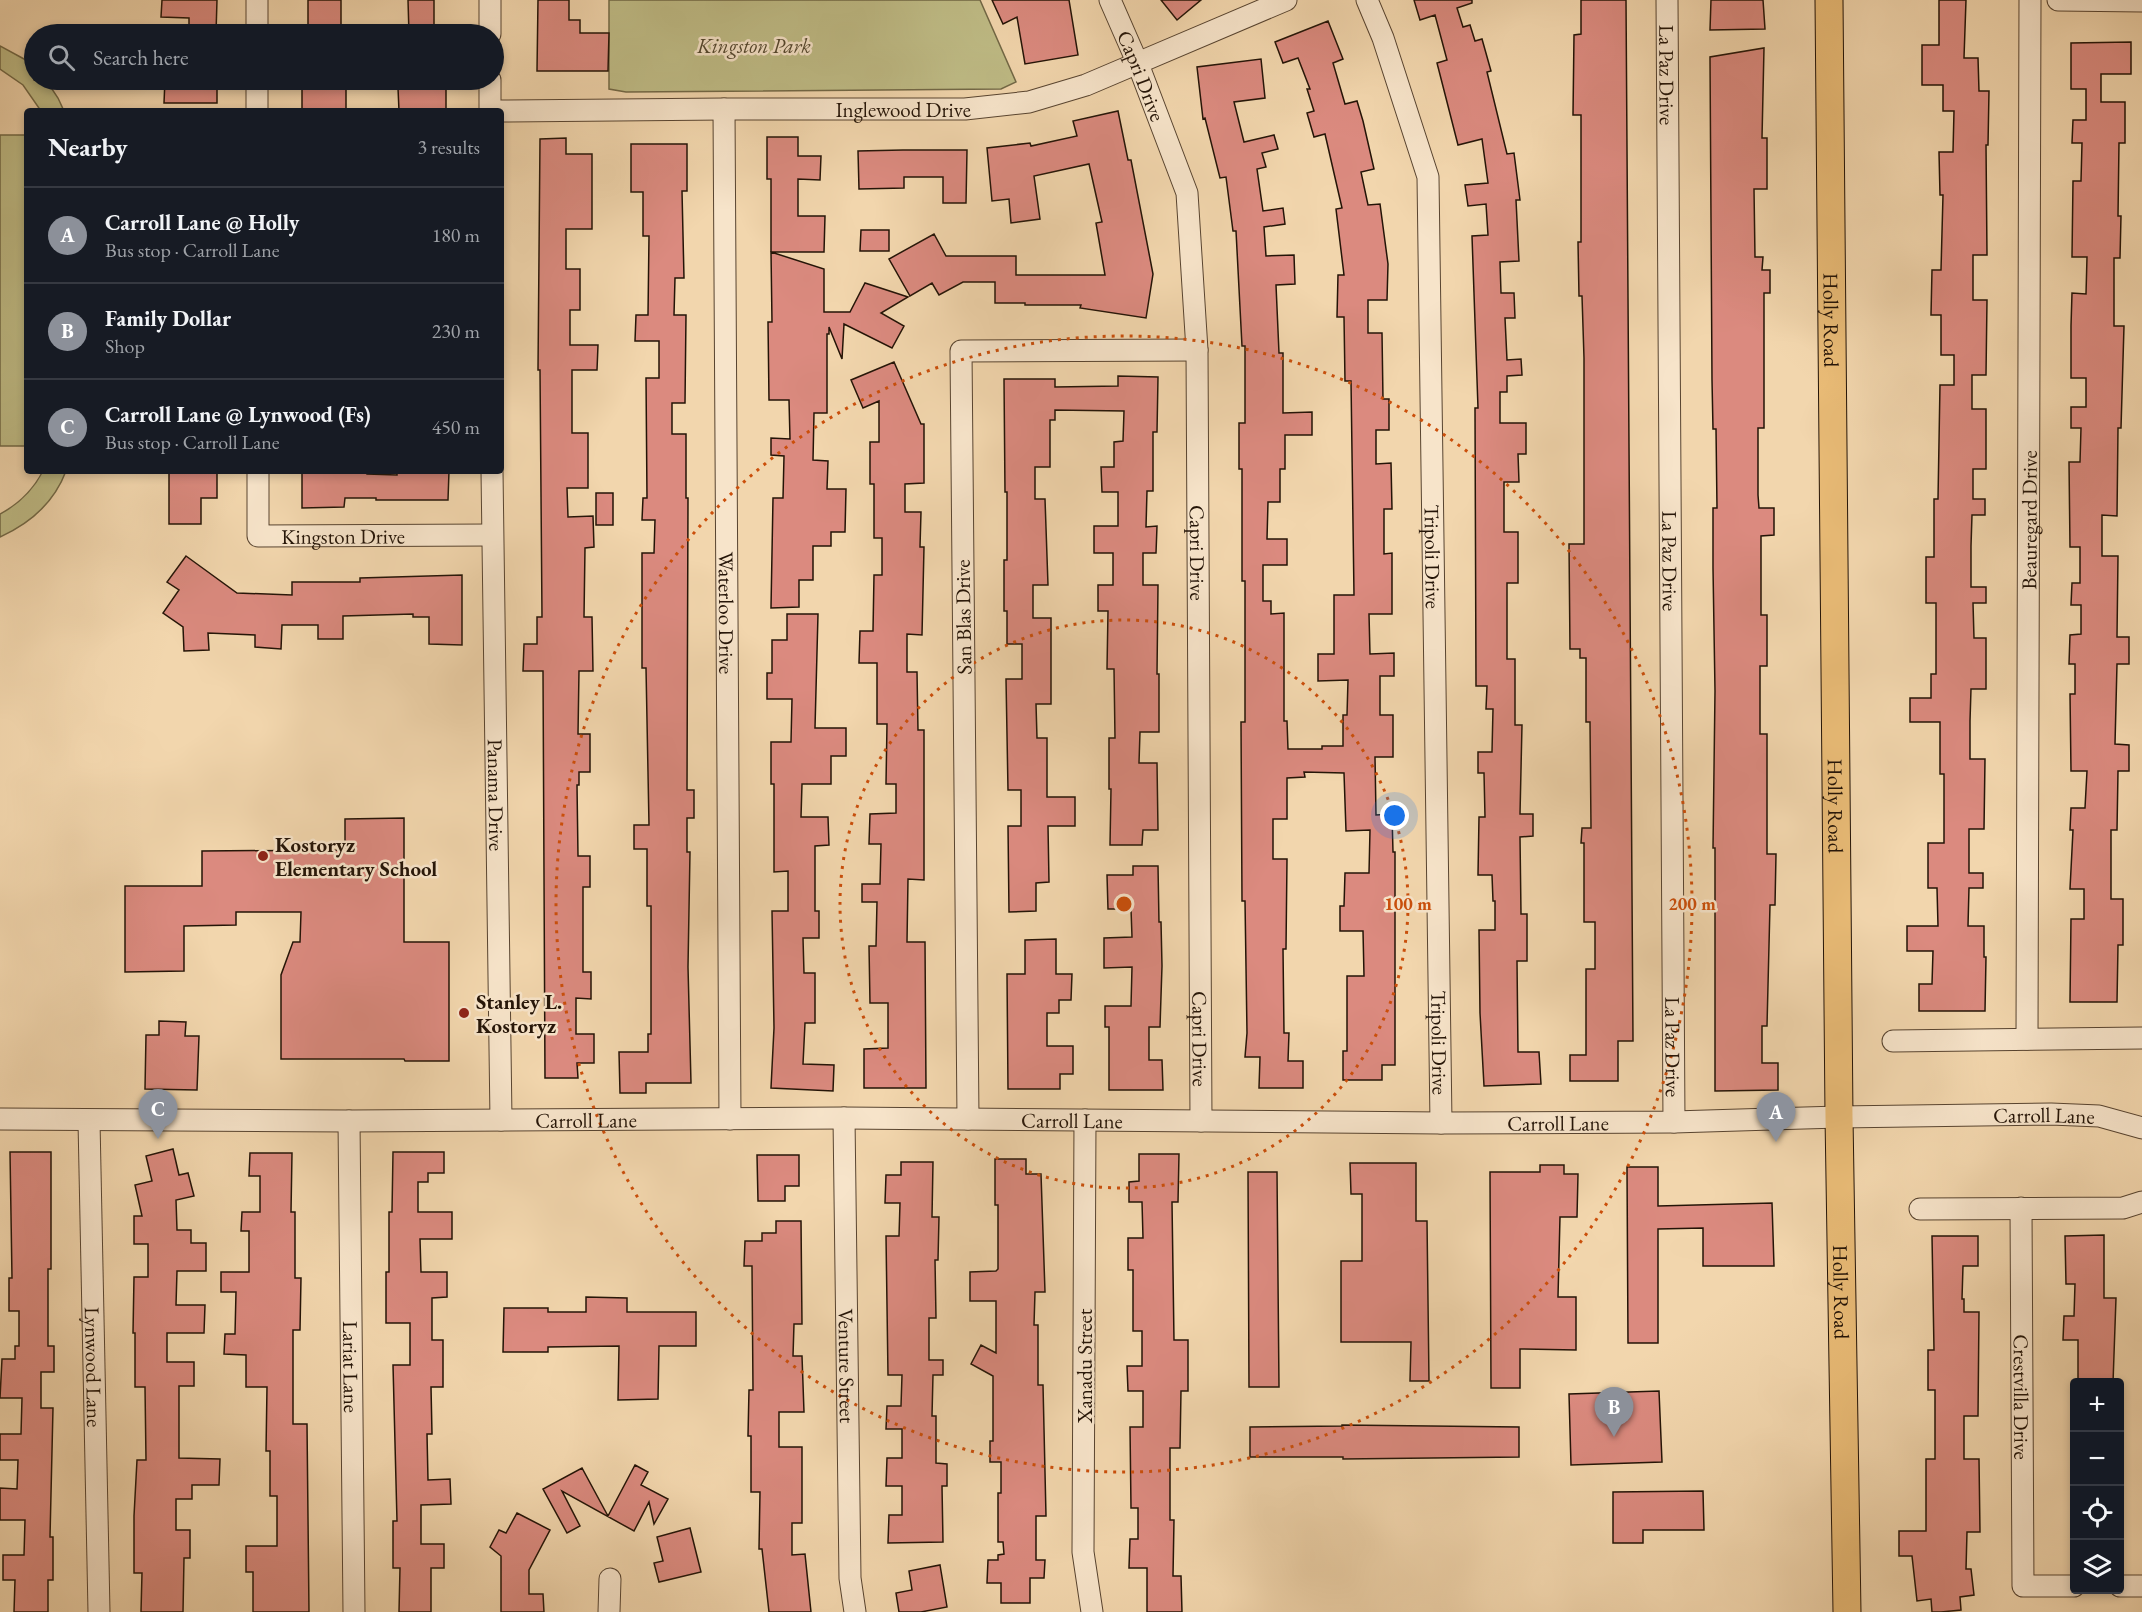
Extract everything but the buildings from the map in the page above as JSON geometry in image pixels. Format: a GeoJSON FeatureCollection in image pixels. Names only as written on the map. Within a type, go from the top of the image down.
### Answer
{"type":"FeatureCollection","features":[{"type":"Feature","properties":{"kind":"main road","name":"Holly Road"},"geometry":{"type":"LineString","coordinates":[[1829,0],[1839,1117],[1847,1612]]}},
{"type":"Feature","properties":{"kind":"street"},"geometry":{"type":"LineString","coordinates":[[257,0],[257,24]]}},
{"type":"Feature","properties":{"kind":"street"},"geometry":{"type":"LineString","coordinates":[[490,0],[490,24]]}},
{"type":"Feature","properties":{"kind":"street","name":"Capri Drive"},"geometry":{"type":"LineString","coordinates":[[1110,0],[1138,64],[1187,192],[1197,350],[1201,1121]]}},
{"type":"Feature","properties":{"kind":"street","name":"Inglewood Drive"},"geometry":{"type":"LineString","coordinates":[[504,111],[965,110],[1029,102],[1086,85],[1286,0]]}},
{"type":"Feature","properties":{"kind":"street","name":"Tripoli Drive"},"geometry":{"type":"LineString","coordinates":[[1367,0],[1383,38],[1428,177],[1441,1123]]}},
{"type":"Feature","properties":{"kind":"street","name":"La Paz Drive"},"geometry":{"type":"LineString","coordinates":[[1666,0],[1674,1122]]}},
{"type":"Feature","properties":{"kind":"street","name":"Beauregard Drive"},"geometry":{"type":"LineString","coordinates":[[2027,1039],[2030,0]]}},
{"type":"Feature","properties":{"kind":"street"},"geometry":{"type":"LineString","coordinates":[[2058,0],[2142,1]]}},
{"type":"Feature","properties":{"kind":"street"},"geometry":{"type":"LineString","coordinates":[[257,90],[257,108]]}},
{"type":"Feature","properties":{"kind":"street"},"geometry":{"type":"LineString","coordinates":[[490,90],[490,108]]}},
{"type":"Feature","properties":{"kind":"street","name":"Waterloo Drive"},"geometry":{"type":"LineString","coordinates":[[724,109],[730,1119]]}},
{"type":"Feature","properties":{"kind":"street","name":"San Blas Drive"},"geometry":{"type":"LineString","coordinates":[[968,1119],[961,351],[1197,350]]}},
{"type":"Feature","properties":{"kind":"street","name":"Kingston Drive"},"geometry":{"type":"LineString","coordinates":[[258,474],[258,536],[492,535]]}},
{"type":"Feature","properties":{"kind":"street","name":"Panama Drive"},"geometry":{"type":"LineString","coordinates":[[492,474],[501,1120]]}},
{"type":"Feature","properties":{"kind":"street"},"geometry":{"type":"LineString","coordinates":[[1893,1041],[2142,1038]]}},
{"type":"Feature","properties":{"kind":"street","name":"Carroll Lane"},"geometry":{"type":"LineString","coordinates":[[0,1119],[350,1121],[844,1118],[1441,1123],[1674,1122],[2050,1114],[2099,1116],[2142,1128]]}},
{"type":"Feature","properties":{"kind":"street","name":"Venture Street"},"geometry":{"type":"LineString","coordinates":[[844,1118],[850,1578],[855,1612]]}},
{"type":"Feature","properties":{"kind":"street","name":"Xanadu Street"},"geometry":{"type":"LineString","coordinates":[[1085,1120],[1083,1552],[1092,1612]]}},
{"type":"Feature","properties":{"kind":"street","name":"Lynwood Lane"},"geometry":{"type":"LineString","coordinates":[[89,1121],[99,1612]]}},
{"type":"Feature","properties":{"kind":"street","name":"Lariat Lane"},"geometry":{"type":"LineString","coordinates":[[350,1121],[354,1612]]}},
{"type":"Feature","properties":{"kind":"street"},"geometry":{"type":"LineString","coordinates":[[1920,1209],[2123,1208],[2142,1202]]}},
{"type":"Feature","properties":{"kind":"street","name":"Crestvilla Drive"},"geometry":{"type":"LineString","coordinates":[[2021,1208],[2023,1586],[2070,1586]]}},
{"type":"Feature","properties":{"kind":"street"},"geometry":{"type":"LineString","coordinates":[[609,1612],[610,1579]]}},
{"type":"Feature","properties":{"kind":"street"},"geometry":{"type":"LineString","coordinates":[[2124,1586],[2142,1586]]}},
{"type":"Feature","properties":{"kind":"green space","name":"Kingston Park"},"geometry":{"type":"Polygon","coordinates":[[[609,0],[980,0],[1016,82],[1001,89],[626,92],[609,89],[609,0]]]}},
{"type":"Feature","properties":{"kind":"green space"},"geometry":{"type":"Polygon","coordinates":[[[0,46],[24,59],[24,86],[23,85],[0,69],[0,46]]]}},
{"type":"Feature","properties":{"kind":"green space"},"geometry":{"type":"Polygon","coordinates":[[[26,90],[53,90],[63,108],[39,108],[26,90]]]}},
{"type":"Feature","properties":{"kind":"green space"},"geometry":{"type":"Polygon","coordinates":[[[0,135],[24,135],[24,446],[0,446],[0,135]]]}},
{"type":"Feature","properties":{"kind":"green space"},"geometry":{"type":"Polygon","coordinates":[[[41,474],[65,474],[55,493],[40,511],[22,525],[0,537],[0,514],[25,496],[41,474]]]}},
{"type":"Feature","properties":{"kind":"place","name":"Kostoryz Elementary School"},"geometry":{"type":"Point","coordinates":[263,856]}},
{"type":"Feature","properties":{"kind":"place","name":"Stanley L. Kostoryz"},"geometry":{"type":"Point","coordinates":[464,1013]}},
{"type":"Feature","properties":{"kind":"place","name":"Carroll Lane @ Lynwood (Fs)"},"geometry":{"type":"Point","coordinates":[158,1139]}},
{"type":"Feature","properties":{"kind":"place","name":"Carroll Lane @ Holly"},"geometry":{"type":"Point","coordinates":[1776,1142]}},
{"type":"Feature","properties":{"kind":"place","name":"Family Dollar"},"geometry":{"type":"Point","coordinates":[1614,1437]}}]}
